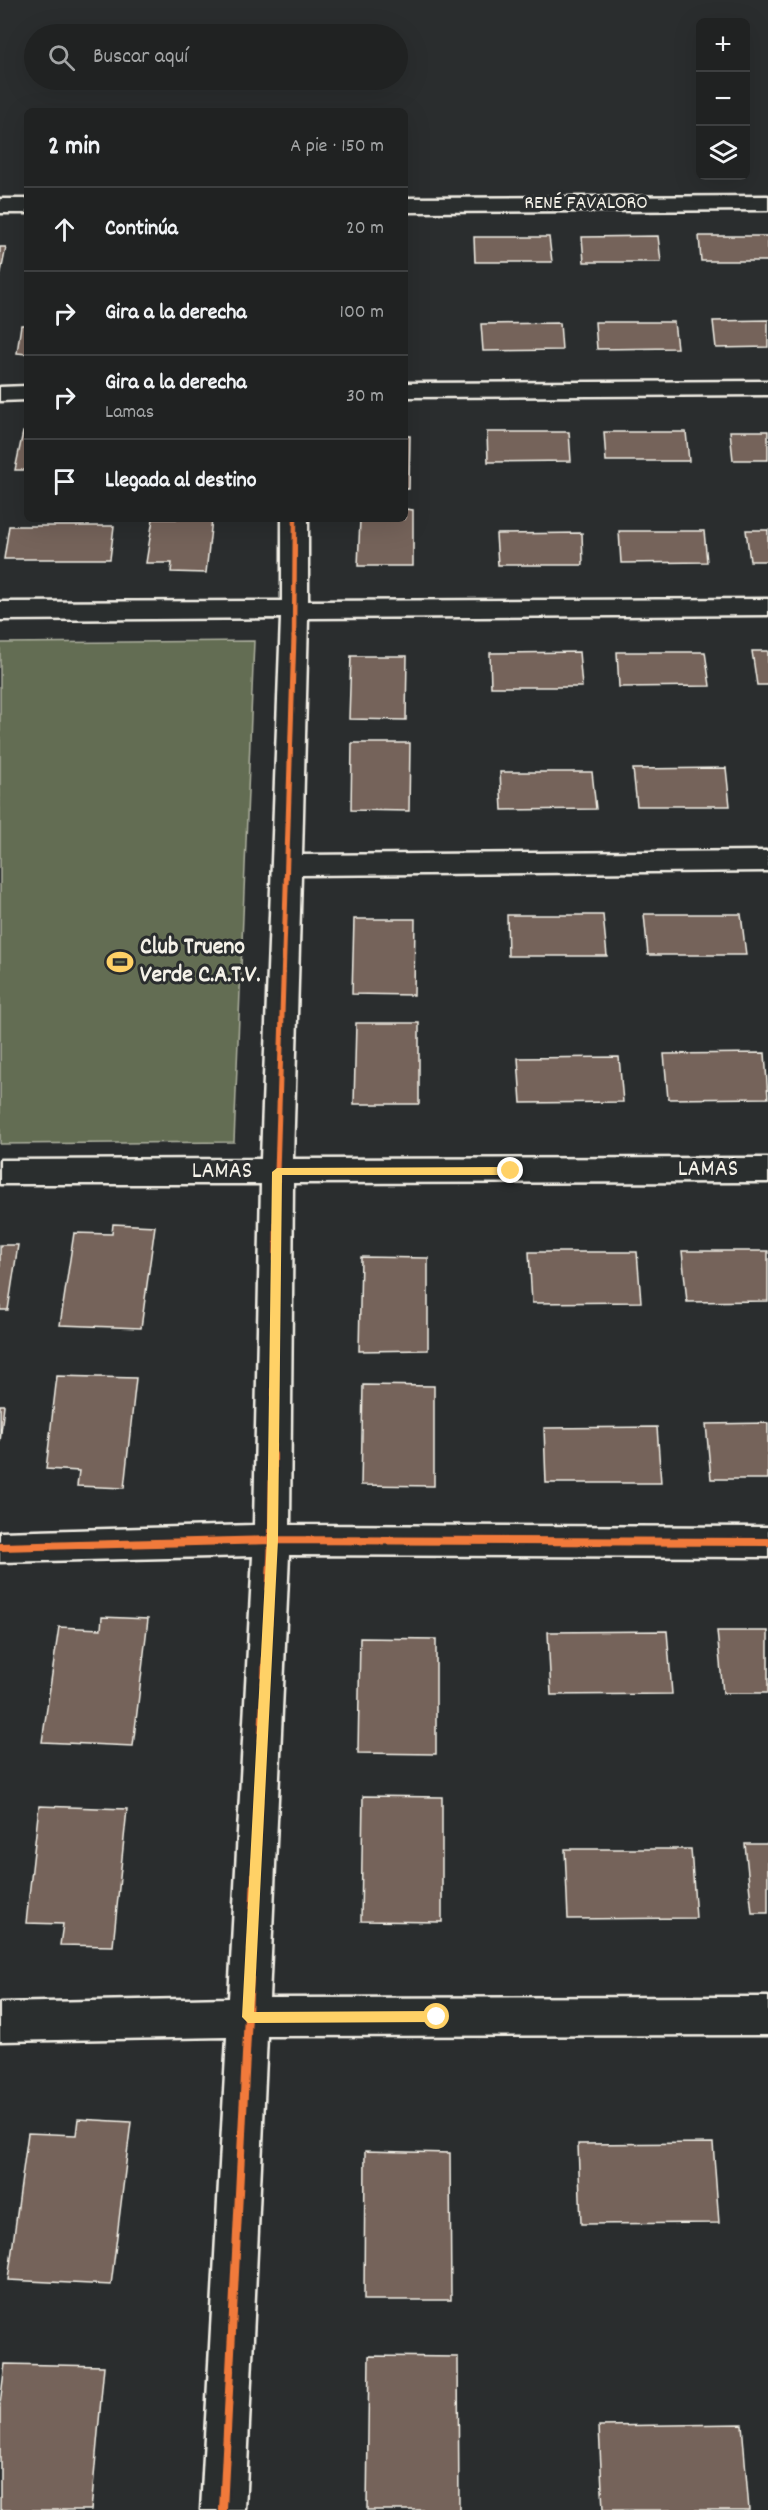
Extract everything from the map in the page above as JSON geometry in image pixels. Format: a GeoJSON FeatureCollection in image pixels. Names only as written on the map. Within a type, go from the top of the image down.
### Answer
{"type":"FeatureCollection","features":[{"type":"Feature","properties":{"kind":"street","name":"RENÉ FAVALORO"},"geometry":{"type":"LineString","coordinates":[[408,205],[768,202]]}},
{"type":"Feature","properties":{"kind":"street"},"geometry":{"type":"LineString","coordinates":[[0,206],[24,206]]}},
{"type":"Feature","properties":{"kind":"street"},"geometry":{"type":"LineString","coordinates":[[408,390],[768,388]]}},
{"type":"Feature","properties":{"kind":"street"},"geometry":{"type":"LineString","coordinates":[[0,394],[24,393]]}},
{"type":"Feature","properties":{"kind":"street"},"geometry":{"type":"LineString","coordinates":[[223,2510],[273,1540],[277,1172],[295,609],[295,522]]}},
{"type":"Feature","properties":{"kind":"street"},"geometry":{"type":"LineString","coordinates":[[0,611],[768,607]]}},
{"type":"Feature","properties":{"kind":"street"},"geometry":{"type":"LineString","coordinates":[[287,865],[768,861]]}},
{"type":"Feature","properties":{"kind":"street","name":"LAMAS"},"geometry":{"type":"LineString","coordinates":[[0,1172],[768,1170]]}},
{"type":"Feature","properties":{"kind":"street"},"geometry":{"type":"LineString","coordinates":[[0,1547],[273,1540],[768,1542]]}},
{"type":"Feature","properties":{"kind":"street"},"geometry":{"type":"LineString","coordinates":[[0,2022],[248,2017],[768,2016]]}},
{"type":"Feature","properties":{"kind":"green space","name":"Club Trueno Verde C.A.T.V."},"geometry":{"type":"Polygon","coordinates":[[[254,641],[234,1142],[0,1144],[0,643],[254,641]]]}},
{"type":"Feature","properties":{"kind":"building"},"geometry":{"type":"Polygon","coordinates":[[[658,236],[661,262],[584,262],[582,237],[658,236]]]}},
{"type":"Feature","properties":{"kind":"building"},"geometry":{"type":"Polygon","coordinates":[[[699,236],[768,236],[768,261],[701,261],[699,236]]]}},
{"type":"Feature","properties":{"kind":"building"},"geometry":{"type":"Polygon","coordinates":[[[474,237],[549,237],[552,262],[475,262],[474,237]]]}},
{"type":"Feature","properties":{"kind":"building"},"geometry":{"type":"Polygon","coordinates":[[[0,247],[6,247],[0,277],[0,247]]]}},
{"type":"Feature","properties":{"kind":"building"},"geometry":{"type":"Polygon","coordinates":[[[768,320],[768,347],[716,348],[713,321],[768,320]]]}},
{"type":"Feature","properties":{"kind":"building"},"geometry":{"type":"Polygon","coordinates":[[[595,322],[674,322],[677,348],[597,349],[595,322]]]}},
{"type":"Feature","properties":{"kind":"building"},"geometry":{"type":"Polygon","coordinates":[[[560,323],[562,350],[483,351],[481,324],[560,323]]]}},
{"type":"Feature","properties":{"kind":"building"},"geometry":{"type":"Polygon","coordinates":[[[21,325],[24,325],[24,354],[17,353],[21,325]]]}},
{"type":"Feature","properties":{"kind":"building"},"geometry":{"type":"Polygon","coordinates":[[[730,431],[768,431],[768,460],[733,460],[730,431]]]}},
{"type":"Feature","properties":{"kind":"building"},"geometry":{"type":"Polygon","coordinates":[[[23,432],[24,432],[24,470],[15,470],[23,432]]]}},
{"type":"Feature","properties":{"kind":"building"},"geometry":{"type":"Polygon","coordinates":[[[487,432],[569,432],[571,461],[488,462],[487,432]]]}},
{"type":"Feature","properties":{"kind":"building"},"geometry":{"type":"Polygon","coordinates":[[[604,432],[686,432],[689,461],[606,461],[604,432]]]}},
{"type":"Feature","properties":{"kind":"building"},"geometry":{"type":"Polygon","coordinates":[[[408,436],[410,436],[409,489],[408,436]]]}},
{"type":"Feature","properties":{"kind":"building"},"geometry":{"type":"Polygon","coordinates":[[[408,509],[413,510],[413,566],[358,566],[360,522],[408,522],[408,509]]]}},
{"type":"Feature","properties":{"kind":"building"},"geometry":{"type":"Polygon","coordinates":[[[153,522],[212,522],[206,573],[171,572],[172,563],[146,563],[153,522]]]}},
{"type":"Feature","properties":{"kind":"building"},"geometry":{"type":"Polygon","coordinates":[[[9,526],[114,526],[110,559],[4,559],[9,526]]]}},
{"type":"Feature","properties":{"kind":"building"},"geometry":{"type":"Polygon","coordinates":[[[746,530],[768,530],[768,561],[750,561],[746,530]]]}},
{"type":"Feature","properties":{"kind":"building"},"geometry":{"type":"Polygon","coordinates":[[[619,531],[704,531],[707,562],[621,563],[619,531]]]}},
{"type":"Feature","properties":{"kind":"building"},"geometry":{"type":"Polygon","coordinates":[[[582,533],[583,565],[498,565],[496,534],[582,533]]]}},
{"type":"Feature","properties":{"kind":"building"},"geometry":{"type":"Polygon","coordinates":[[[752,651],[768,651],[768,685],[757,685],[752,651]]]}},
{"type":"Feature","properties":{"kind":"building"},"geometry":{"type":"Polygon","coordinates":[[[579,652],[582,687],[491,687],[490,653],[579,652]]]}},
{"type":"Feature","properties":{"kind":"building"},"geometry":{"type":"Polygon","coordinates":[[[617,652],[705,652],[710,686],[619,687],[617,652]]]}},
{"type":"Feature","properties":{"kind":"building"},"geometry":{"type":"Polygon","coordinates":[[[351,656],[407,656],[406,720],[349,719],[351,656]]]}},
{"type":"Feature","properties":{"kind":"building"},"geometry":{"type":"Polygon","coordinates":[[[352,743],[410,743],[409,811],[351,810],[352,743]]]}},
{"type":"Feature","properties":{"kind":"building"},"geometry":{"type":"Polygon","coordinates":[[[726,768],[730,806],[637,806],[633,769],[726,768]]]}},
{"type":"Feature","properties":{"kind":"building"},"geometry":{"type":"Polygon","coordinates":[[[500,772],[592,772],[596,809],[502,810],[500,772]]]}},
{"type":"Feature","properties":{"kind":"building"},"geometry":{"type":"Polygon","coordinates":[[[644,914],[741,914],[746,955],[648,955],[644,914]]]}},
{"type":"Feature","properties":{"kind":"building"},"geometry":{"type":"Polygon","coordinates":[[[507,915],[603,915],[607,956],[508,956],[507,915]]]}},
{"type":"Feature","properties":{"kind":"building"},"geometry":{"type":"Polygon","coordinates":[[[354,919],[415,919],[414,995],[352,994],[354,919]]]}},
{"type":"Feature","properties":{"kind":"building"},"geometry":{"type":"Polygon","coordinates":[[[356,1023],[419,1023],[419,1104],[354,1104],[356,1023]]]}},
{"type":"Feature","properties":{"kind":"building"},"geometry":{"type":"Polygon","coordinates":[[[765,1053],[768,1098],[668,1099],[664,1054],[765,1053]]]}},
{"type":"Feature","properties":{"kind":"building"},"geometry":{"type":"Polygon","coordinates":[[[619,1057],[623,1102],[521,1103],[518,1058],[619,1057]]]}},
{"type":"Feature","properties":{"kind":"building"},"geometry":{"type":"Polygon","coordinates":[[[113,1224],[155,1226],[141,1328],[60,1325],[74,1233],[112,1234],[113,1224]]]}},
{"type":"Feature","properties":{"kind":"building"},"geometry":{"type":"Polygon","coordinates":[[[0,1245],[18,1245],[8,1310],[0,1310],[0,1245]]]}},
{"type":"Feature","properties":{"kind":"building"},"geometry":{"type":"Polygon","coordinates":[[[682,1251],[768,1251],[768,1301],[687,1302],[682,1251]]]}},
{"type":"Feature","properties":{"kind":"building"},"geometry":{"type":"Polygon","coordinates":[[[529,1252],[637,1252],[641,1302],[532,1303],[529,1252]]]}},
{"type":"Feature","properties":{"kind":"building"},"geometry":{"type":"Polygon","coordinates":[[[361,1257],[428,1258],[428,1350],[359,1351],[361,1257]]]}},
{"type":"Feature","properties":{"kind":"building"},"geometry":{"type":"Polygon","coordinates":[[[57,1376],[136,1378],[124,1488],[77,1486],[79,1471],[46,1469],[57,1376]]]}},
{"type":"Feature","properties":{"kind":"building"},"geometry":{"type":"Polygon","coordinates":[[[363,1385],[434,1386],[434,1486],[361,1485],[363,1385]]]}},
{"type":"Feature","properties":{"kind":"building"},"geometry":{"type":"Polygon","coordinates":[[[0,1405],[4,1405],[0,1442],[0,1405]]]}},
{"type":"Feature","properties":{"kind":"building"},"geometry":{"type":"Polygon","coordinates":[[[768,1423],[768,1479],[711,1479],[706,1424],[768,1423]]]}},
{"type":"Feature","properties":{"kind":"building"},"geometry":{"type":"Polygon","coordinates":[[[657,1427],[661,1483],[546,1483],[544,1428],[657,1427]]]}},
{"type":"Feature","properties":{"kind":"building"},"geometry":{"type":"Polygon","coordinates":[[[102,1617],[148,1619],[133,1746],[42,1742],[59,1627],[101,1629],[102,1617]]]}},
{"type":"Feature","properties":{"kind":"building"},"geometry":{"type":"Polygon","coordinates":[[[667,1631],[672,1694],[551,1695],[548,1632],[667,1631]]]}},
{"type":"Feature","properties":{"kind":"building"},"geometry":{"type":"Polygon","coordinates":[[[717,1631],[768,1631],[768,1693],[723,1693],[717,1631]]]}},
{"type":"Feature","properties":{"kind":"building"},"geometry":{"type":"Polygon","coordinates":[[[360,1638],[436,1639],[436,1754],[358,1753],[360,1638]]]}},
{"type":"Feature","properties":{"kind":"building"},"geometry":{"type":"Polygon","coordinates":[[[363,1796],[442,1797],[442,1922],[361,1921],[363,1796]]]}},
{"type":"Feature","properties":{"kind":"building"},"geometry":{"type":"Polygon","coordinates":[[[39,1806],[127,1809],[113,1946],[60,1945],[63,1924],[26,1923],[39,1806]]]}},
{"type":"Feature","properties":{"kind":"building"},"geometry":{"type":"Polygon","coordinates":[[[745,1844],[768,1844],[768,1913],[752,1913],[745,1844]]]}},
{"type":"Feature","properties":{"kind":"building"},"geometry":{"type":"Polygon","coordinates":[[[565,1849],[691,1849],[696,1918],[568,1919],[565,1849]]]}},
{"type":"Feature","properties":{"kind":"building"},"geometry":{"type":"Polygon","coordinates":[[[78,2119],[131,2122],[111,2285],[8,2280],[28,2133],[76,2135],[78,2119]]]}},
{"type":"Feature","properties":{"kind":"building"},"geometry":{"type":"Polygon","coordinates":[[[713,2143],[719,2223],[581,2224],[578,2144],[713,2143]]]}},
{"type":"Feature","properties":{"kind":"building"},"geometry":{"type":"Polygon","coordinates":[[[365,2151],[450,2153],[451,2300],[364,2300],[365,2151]]]}},
{"type":"Feature","properties":{"kind":"building"},"geometry":{"type":"Polygon","coordinates":[[[369,2356],[458,2357],[459,2510],[367,2510],[369,2356]]]}},
{"type":"Feature","properties":{"kind":"building"},"geometry":{"type":"Polygon","coordinates":[[[5,2364],[104,2366],[91,2510],[0,2510],[0,2404],[5,2364]]]}},
{"type":"Feature","properties":{"kind":"building"},"geometry":{"type":"Polygon","coordinates":[[[742,2424],[749,2510],[603,2510],[599,2426],[742,2424]]]}},
{"type":"Feature","properties":{"kind":"cycle path"},"geometry":{"type":"LineString","coordinates":[[223,2510],[272,1540],[277,1172],[295,609],[295,522]]}},
{"type":"Feature","properties":{"kind":"cycle path"},"geometry":{"type":"LineString","coordinates":[[0,1547],[272,1540],[768,1542]]}},
{"type":"Feature","properties":{"kind":"place","name":"Club Trueno Verde C.A.T.V."},"geometry":{"type":"Point","coordinates":[120,962]}},
{"type":"Feature","properties":{"kind":"route"},"geometry":{"type":"LineString","coordinates":[[437,2017],[248,2017],[273,1540],[277,1172],[511,1171]]}}]}
